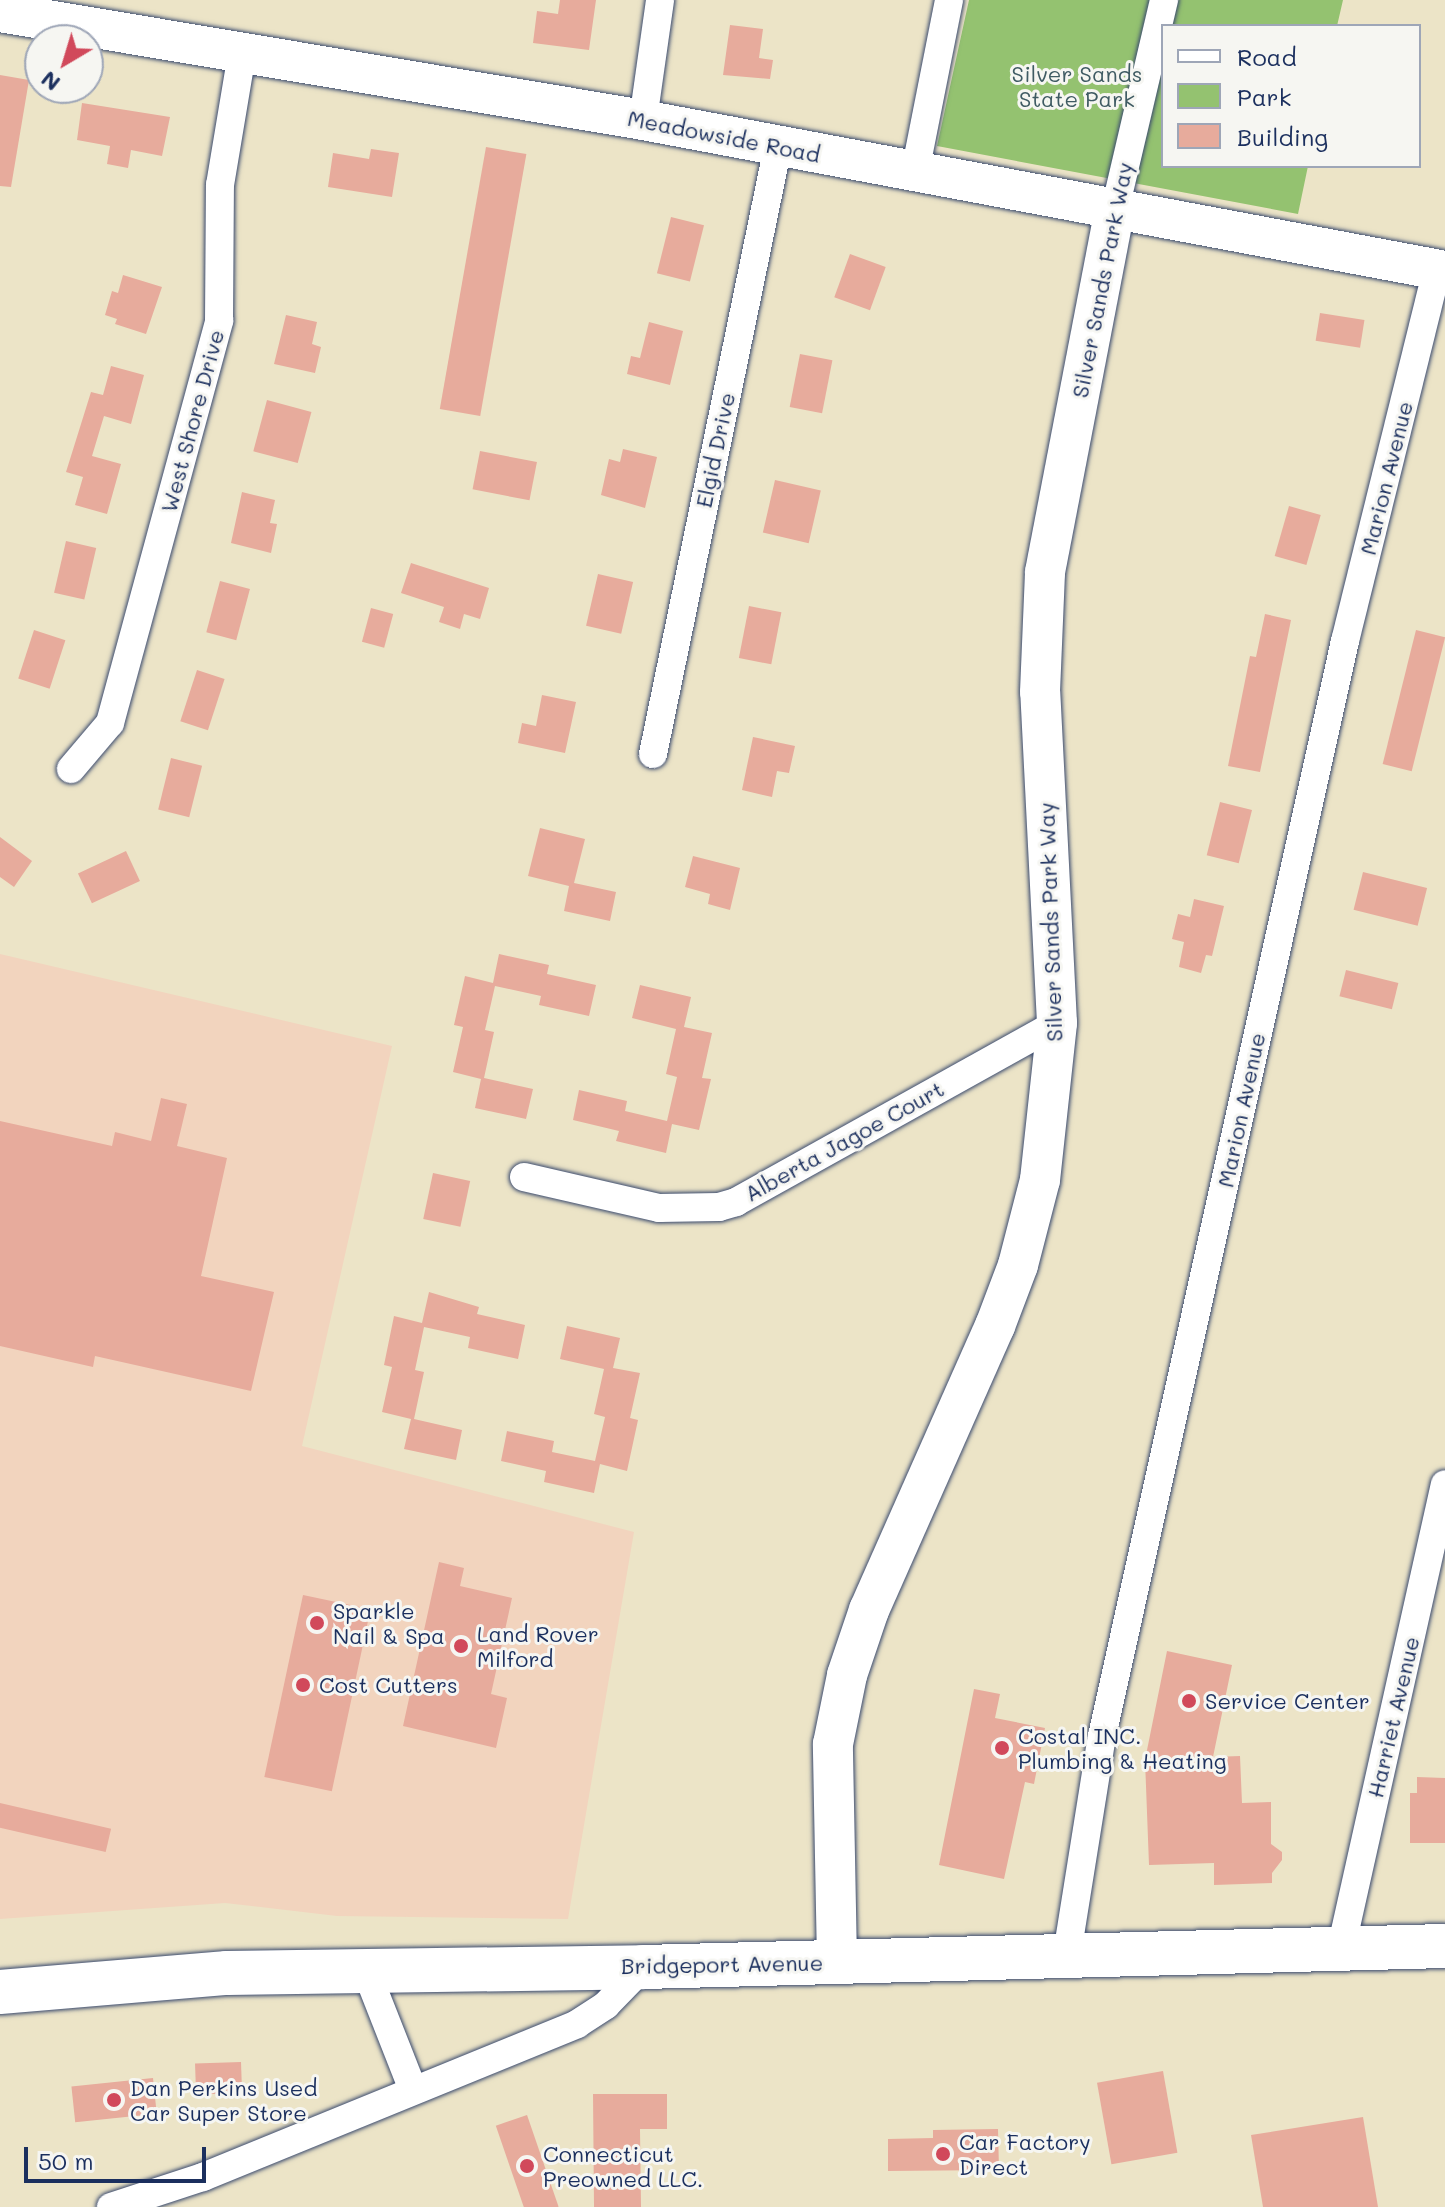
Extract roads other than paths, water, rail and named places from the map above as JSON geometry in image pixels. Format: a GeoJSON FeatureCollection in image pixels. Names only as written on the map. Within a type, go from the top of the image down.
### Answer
{"type":"FeatureCollection","features":[{"type":"Feature","properties":{"kind":"main road","name":"Bridgeport Avenue"},"geometry":{"type":"LineString","coordinates":[[0,1992],[227,1973],[643,1967],[1445,1946]]}},
{"type":"Feature","properties":{"kind":"street"},"geometry":{"type":"LineString","coordinates":[[643,120],[660,0]]}},
{"type":"Feature","properties":{"kind":"street"},"geometry":{"type":"LineString","coordinates":[[915,172],[949,0]]}},
{"type":"Feature","properties":{"kind":"street","name":"Silver Sands Park Way"},"geometry":{"type":"LineString","coordinates":[[837,1961],[833,1744],[847,1675],[869,1610],[995,1326],[1018,1265],[1040,1180],[1057,1023],[1040,692],[1045,572],[1115,209],[1164,0]]}},
{"type":"Feature","properties":{"kind":"street","name":"Meadowside Road"},"geometry":{"type":"LineString","coordinates":[[0,12],[643,120],[1441,270]]}},
{"type":"Feature","properties":{"kind":"street","name":"West Shore Drive"},"geometry":{"type":"LineString","coordinates":[[71,769],[110,723],[219,321],[220,185],[242,54]]}},
{"type":"Feature","properties":{"kind":"street","name":"Elgid Drive"},"geometry":{"type":"LineString","coordinates":[[653,754],[778,146]]}},
{"type":"Feature","properties":{"kind":"street","name":"Marion Avenue"},"geometry":{"type":"LineString","coordinates":[[1067,1954],[1102,1736],[1345,641],[1441,270]]}},
{"type":"Feature","properties":{"kind":"street","name":"Alberta Jagoe Court"},"geometry":{"type":"LineString","coordinates":[[524,1177],[659,1208],[719,1207],[736,1202],[1057,1023]]}},
{"type":"Feature","properties":{"kind":"street","name":"Harriet Avenue"},"geometry":{"type":"LineString","coordinates":[[1341,1949],[1445,1484]]}},
{"type":"Feature","properties":{"kind":"street"},"geometry":{"type":"LineString","coordinates":[[111,2207],[203,2177],[577,2024],[606,2005],[643,1967]]}},
{"type":"Feature","properties":{"kind":"street"},"geometry":{"type":"LineString","coordinates":[[367,1973],[413,2090]]}},
{"type":"Feature","properties":{"kind":"place","name":"Sparkle Nail & Spa"},"geometry":{"type":"Point","coordinates":[317,1623]}},
{"type":"Feature","properties":{"kind":"place","name":"Land Rover Milford"},"geometry":{"type":"Point","coordinates":[461,1646]}},
{"type":"Feature","properties":{"kind":"place","name":"Cost Cutters"},"geometry":{"type":"Point","coordinates":[303,1685]}},
{"type":"Feature","properties":{"kind":"place","name":"Service Center"},"geometry":{"type":"Point","coordinates":[1189,1701]}},
{"type":"Feature","properties":{"kind":"place","name":"Costal INC. Plumbing & Heating"},"geometry":{"type":"Point","coordinates":[1002,1748]}},
{"type":"Feature","properties":{"kind":"place","name":"Dan Perkins Used Car Super Store"},"geometry":{"type":"Point","coordinates":[114,2100]}},
{"type":"Feature","properties":{"kind":"place","name":"Car Factory Direct"},"geometry":{"type":"Point","coordinates":[943,2154]}},
{"type":"Feature","properties":{"kind":"place","name":"Connecticut Preowned LLC."},"geometry":{"type":"Point","coordinates":[527,2166]}},
{"type":"Feature","properties":{"kind":"park label","name":"Silver Sands State Park"},"geometry":{"type":"Point","coordinates":[1077,86]}}]}
